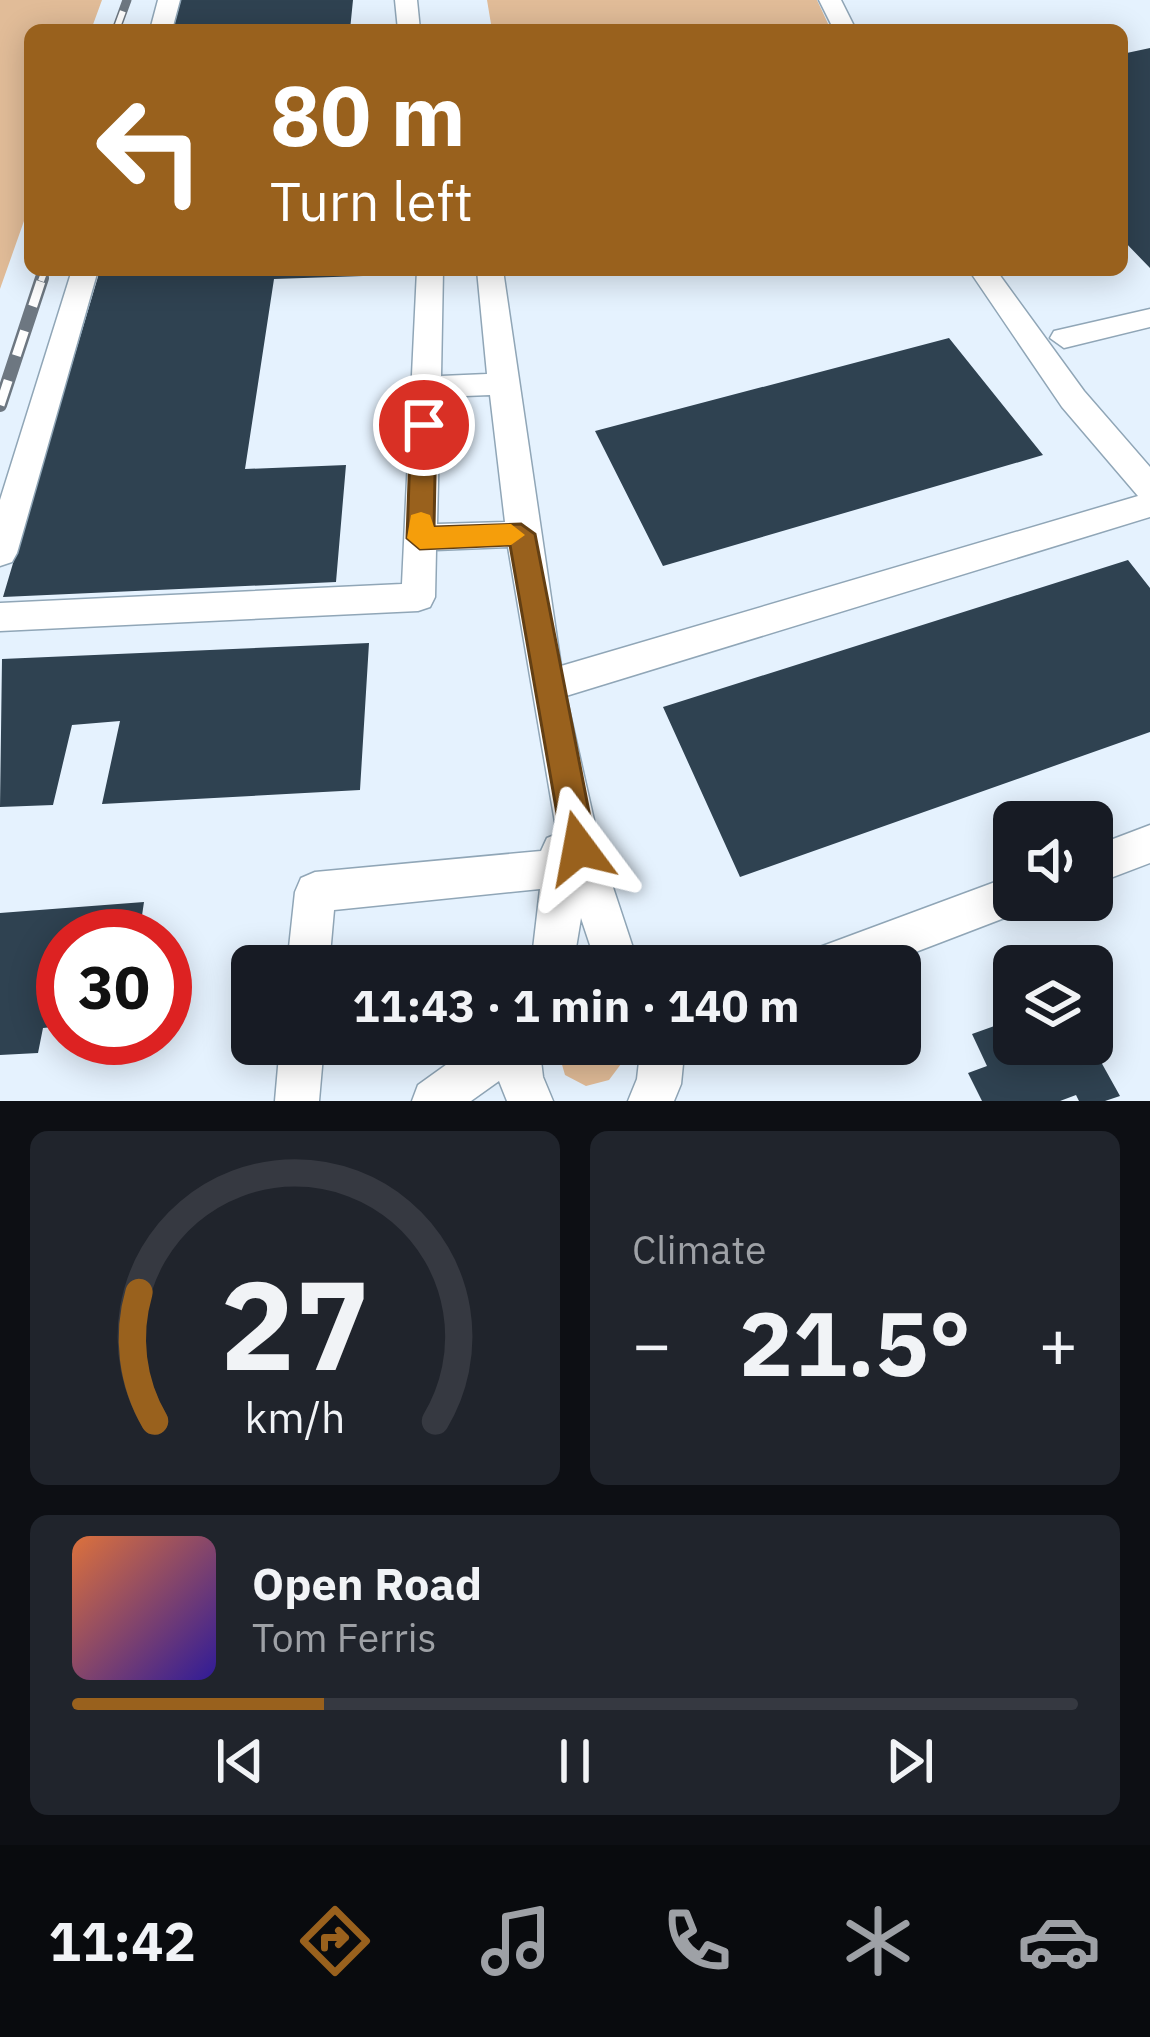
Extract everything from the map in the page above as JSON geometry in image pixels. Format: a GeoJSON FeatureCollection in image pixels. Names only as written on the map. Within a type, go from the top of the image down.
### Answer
{"type":"FeatureCollection","features":[{"type":"Feature","properties":{"kind":"street"},"geometry":{"type":"LineString","coordinates":[[0,553],[83,276]]}},
{"type":"Feature","properties":{"kind":"street"},"geometry":{"type":"LineString","coordinates":[[0,617],[418,597],[430,276]]}},
{"type":"Feature","properties":{"kind":"street"},"geometry":{"type":"LineString","coordinates":[[491,276],[521,534],[560,759],[590,892],[610,945]]}},
{"type":"Feature","properties":{"kind":"street"},"geometry":{"type":"LineString","coordinates":[[986,276],[1073,399],[1150,488]]}},
{"type":"Feature","properties":{"kind":"street"},"geometry":{"type":"LineString","coordinates":[[1064,338],[1150,317]]}},
{"type":"Feature","properties":{"kind":"street"},"geometry":{"type":"LineString","coordinates":[[425,387],[502,384]]}},
{"type":"Feature","properties":{"kind":"street"},"geometry":{"type":"LineString","coordinates":[[547,686],[1150,505]]}},
{"type":"Feature","properties":{"kind":"street"},"geometry":{"type":"LineString","coordinates":[[420,538],[521,534]]}},
{"type":"Feature","properties":{"kind":"street"},"geometry":{"type":"LineString","coordinates":[[554,945],[561,868],[560,759]]}},
{"type":"Feature","properties":{"kind":"street"},"geometry":{"type":"LineString","coordinates":[[1113,858],[1150,844]]}},
{"type":"Feature","properties":{"kind":"street"},"geometry":{"type":"LineString","coordinates":[[310,945],[315,892],[561,868]]}},
{"type":"Feature","properties":{"kind":"street"},"geometry":{"type":"LineString","coordinates":[[880,945],[993,903]]}},
{"type":"Feature","properties":{"kind":"street"},"geometry":{"type":"LineString","coordinates":[[297,1101],[300,1065]]}},
{"type":"Feature","properties":{"kind":"street"},"geometry":{"type":"LineString","coordinates":[[434,1101],[485,1065]]}},
{"type":"Feature","properties":{"kind":"street"},"geometry":{"type":"LineString","coordinates":[[518,1065],[528,1101]]}},
{"type":"Feature","properties":{"kind":"shaded area"},"geometry":{"type":"Polygon","coordinates":[[[0,0],[102,0],[93,24],[24,24],[24,221],[0,289],[0,0]]]}},
{"type":"Feature","properties":{"kind":"shaded area"},"geometry":{"type":"Polygon","coordinates":[[[487,0],[817,0],[828,24],[491,24],[487,0]]]}},
{"type":"Feature","properties":{"kind":"shaded area"},"geometry":{"type":"Polygon","coordinates":[[[562,1065],[620,1065],[609,1080],[586,1086],[565,1075],[562,1065]]]}},
{"type":"Feature","properties":{"kind":"building"},"geometry":{"type":"Polygon","coordinates":[[[181,0],[353,0],[351,24],[175,24],[181,0]]]}},
{"type":"Feature","properties":{"kind":"building"},"geometry":{"type":"Polygon","coordinates":[[[1150,48],[1150,268],[1128,245],[1128,53],[1150,48]]]}},
{"type":"Feature","properties":{"kind":"building"},"geometry":{"type":"Polygon","coordinates":[[[98,276],[363,276],[274,279],[245,469],[346,465],[336,582],[3,597],[98,276]]]}},
{"type":"Feature","properties":{"kind":"building"},"geometry":{"type":"Polygon","coordinates":[[[949,338],[1043,455],[663,566],[595,431],[949,338]]]}},
{"type":"Feature","properties":{"kind":"building"},"geometry":{"type":"Polygon","coordinates":[[[1128,560],[1150,588],[1150,732],[740,877],[663,707],[1128,560]]]}},
{"type":"Feature","properties":{"kind":"building"},"geometry":{"type":"Polygon","coordinates":[[[369,643],[360,790],[102,804],[120,721],[72,725],[53,805],[0,807],[2,659],[369,643]]]}},
{"type":"Feature","properties":{"kind":"building"},"geometry":{"type":"Polygon","coordinates":[[[144,902],[143,909],[52,909],[144,902]]]}},
{"type":"Feature","properties":{"kind":"building"},"geometry":{"type":"Polygon","coordinates":[[[36,910],[36,1053],[0,1055],[0,913],[36,910]]]}},
{"type":"Feature","properties":{"kind":"building"},"geometry":{"type":"Polygon","coordinates":[[[993,1026],[993,1065],[1103,1065],[1120,1096],[1105,1101],[1079,1101],[1076,1095],[1060,1101],[982,1101],[968,1073],[987,1066],[972,1034],[993,1026]]]}},
{"type":"Feature","properties":{"kind":"railway"},"geometry":{"type":"LineString","coordinates":[[118,24],[127,0]]}},
{"type":"Feature","properties":{"kind":"railway"},"geometry":{"type":"LineString","coordinates":[[41,281],[43,276]]}},
{"type":"Feature","properties":{"kind":"railway"},"geometry":{"type":"LineString","coordinates":[[0,405],[41,281]]}},
{"type":"Feature","properties":{"kind":"slow traffic"},"geometry":{"type":"LineString","coordinates":[[421,523],[420,538],[511,535]]}},
{"type":"Feature","properties":{"kind":"route"},"geometry":{"type":"LineString","coordinates":[[424,425],[420,538],[521,534],[579,848]]}}]}
